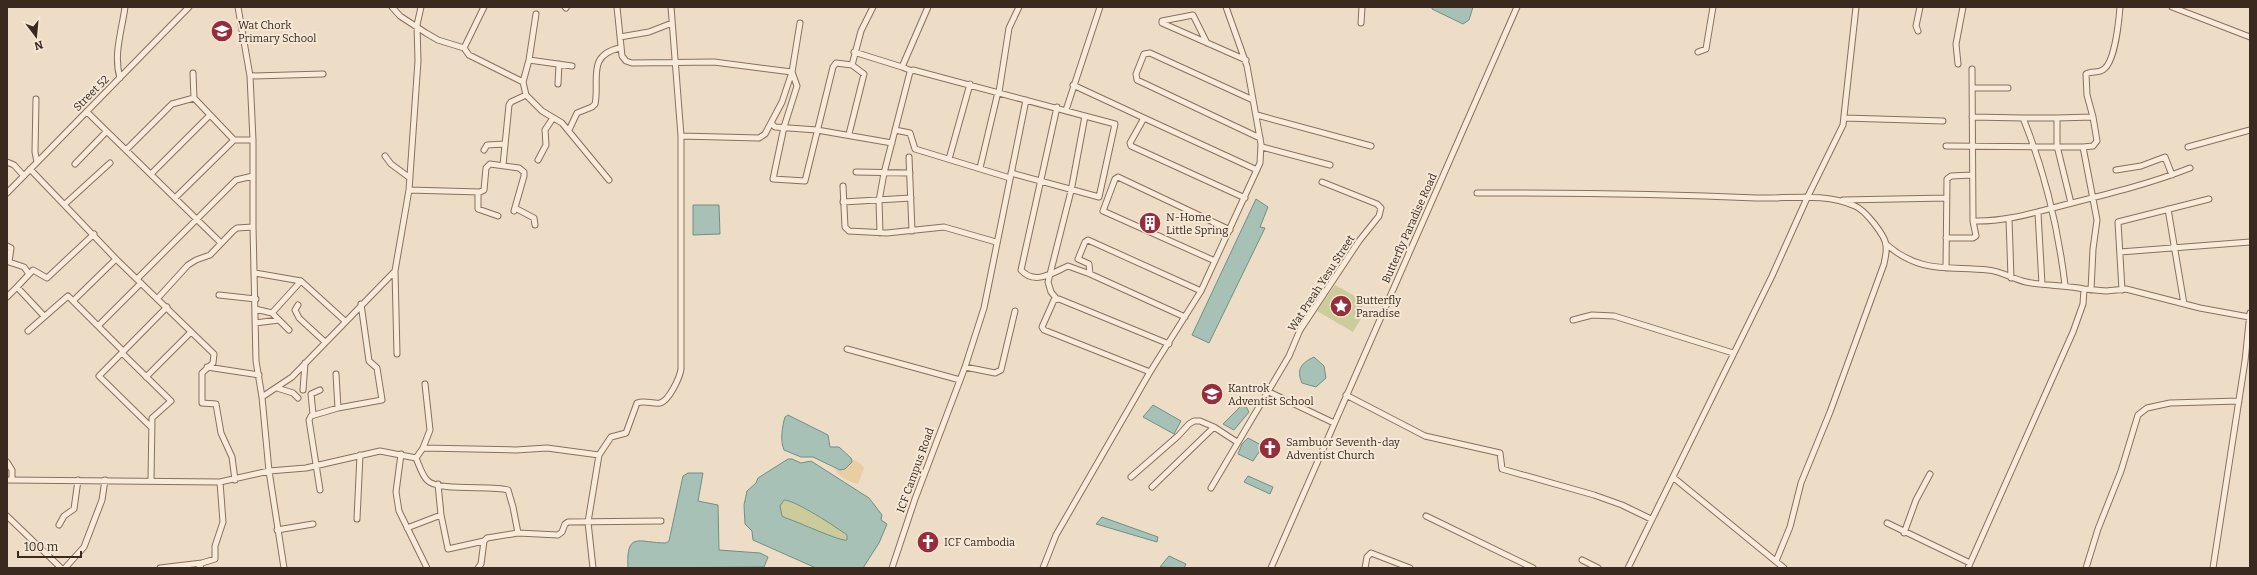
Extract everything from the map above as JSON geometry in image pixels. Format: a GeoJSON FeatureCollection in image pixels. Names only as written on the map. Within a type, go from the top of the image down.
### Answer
{"type":"FeatureCollection","features":[{"type":"Feature","properties":{"kind":"street"},"geometry":{"type":"LineString","coordinates":[[120,78],[117,68],[118,48],[125,7]]}},
{"type":"Feature","properties":{"kind":"street","name":"Street 52"},"geometry":{"type":"LineString","coordinates":[[7,193],[189,7]]}},
{"type":"Feature","properties":{"kind":"street"},"geometry":{"type":"LineString","coordinates":[[238,7],[250,76],[253,140],[253,227],[256,299],[255,323],[259,375],[269,471],[284,568]]}},
{"type":"Feature","properties":{"kind":"street"},"geometry":{"type":"LineString","coordinates":[[392,7],[400,16],[417,25],[438,40],[464,48],[469,54],[523,82]]}},
{"type":"Feature","properties":{"kind":"street"},"geometry":{"type":"LineString","coordinates":[[397,354],[395,271],[409,190],[418,61],[417,25],[421,7]]}},
{"type":"Feature","properties":{"kind":"street"},"geometry":{"type":"LineString","coordinates":[[464,48],[484,7]]}},
{"type":"Feature","properties":{"kind":"street"},"geometry":{"type":"LineString","coordinates":[[617,7],[620,48],[624,59],[632,63],[714,62],[792,72]]}},
{"type":"Feature","properties":{"kind":"street"},"geometry":{"type":"LineString","coordinates":[[593,568],[588,522],[599,455],[611,437],[626,433],[637,403],[660,403],[665,400],[680,375],[681,136],[671,7]]}},
{"type":"Feature","properties":{"kind":"street"},"geometry":{"type":"LineString","coordinates":[[852,65],[854,52],[861,31],[873,7]]}},
{"type":"Feature","properties":{"kind":"street"},"geometry":{"type":"LineString","coordinates":[[902,67],[928,7]]}},
{"type":"Feature","properties":{"kind":"street"},"geometry":{"type":"LineString","coordinates":[[980,168],[999,92],[1009,28],[1019,7]]}},
{"type":"Feature","properties":{"kind":"street"},"geometry":{"type":"LineString","coordinates":[[1066,110],[1100,7]]}},
{"type":"Feature","properties":{"kind":"street"},"geometry":{"type":"LineString","coordinates":[[1043,568],[1056,536],[1150,372],[1201,291],[1257,170],[1262,147],[1257,115],[1246,60],[1226,7]]}},
{"type":"Feature","properties":{"kind":"street"},"geometry":{"type":"LineString","coordinates":[[1361,23],[1362,7]]}},
{"type":"Feature","properties":{"kind":"street","name":"Butterfly Paradise Road"},"geometry":{"type":"LineString","coordinates":[[1271,568],[1517,7]]}},
{"type":"Feature","properties":{"kind":"street"},"geometry":{"type":"LineString","coordinates":[[1698,52],[1706,49],[1713,7]]}},
{"type":"Feature","properties":{"kind":"street"},"geometry":{"type":"LineString","coordinates":[[1628,568],[1651,519],[1674,478],[1838,136],[1845,118],[1856,7]]}},
{"type":"Feature","properties":{"kind":"street"},"geometry":{"type":"LineString","coordinates":[[1918,31],[1916,26],[1920,7]]}},
{"type":"Feature","properties":{"kind":"street"},"geometry":{"type":"LineString","coordinates":[[1958,64],[1956,44],[1963,7]]}},
{"type":"Feature","properties":{"kind":"street"},"geometry":{"type":"LineString","coordinates":[[1946,146],[2093,146],[2097,142],[2093,116],[2087,95],[2086,74],[2100,72],[2106,68],[2118,31],[2120,7]]}},
{"type":"Feature","properties":{"kind":"street"},"geometry":{"type":"LineString","coordinates":[[2172,7],[2250,37]]}},
{"type":"Feature","properties":{"kind":"street"},"geometry":{"type":"LineString","coordinates":[[536,14],[529,60],[523,82],[526,95],[569,130],[609,180]]}},
{"type":"Feature","properties":{"kind":"street"},"geometry":{"type":"LineString","coordinates":[[1207,43],[1193,15],[1162,21],[1162,23],[1207,43],[1246,60]]}},
{"type":"Feature","properties":{"kind":"street"},"geometry":{"type":"LineString","coordinates":[[620,37],[655,30],[672,22]]}},
{"type":"Feature","properties":{"kind":"street"},"geometry":{"type":"LineString","coordinates":[[681,136],[759,138],[765,134],[782,102],[792,72],[800,23]]}},
{"type":"Feature","properties":{"kind":"street"},"geometry":{"type":"LineString","coordinates":[[569,130],[577,113],[589,109],[595,104],[595,75],[597,66],[608,52],[620,48]]}},
{"type":"Feature","properties":{"kind":"street"},"geometry":{"type":"LineString","coordinates":[[854,52],[912,71],[916,70],[1113,123],[1115,127],[1099,197],[980,168],[914,149],[910,133],[895,130]]}},
{"type":"Feature","properties":{"kind":"street"},"geometry":{"type":"LineString","coordinates":[[1253,100],[1150,52],[1144,54],[1136,74],[1137,80],[1260,138]]}},
{"type":"Feature","properties":{"kind":"street"},"geometry":{"type":"LineString","coordinates":[[529,60],[572,66]]}},
{"type":"Feature","properties":{"kind":"street"},"geometry":{"type":"LineString","coordinates":[[792,72],[797,86],[784,127],[773,179],[805,181],[834,64],[839,62],[852,65],[864,74],[849,134]]}},
{"type":"Feature","properties":{"kind":"street"},"geometry":{"type":"LineString","coordinates":[[558,84],[559,64]]}},
{"type":"Feature","properties":{"kind":"street"},"geometry":{"type":"LineString","coordinates":[[1946,238],[1973,238],[1976,236],[1973,222],[1972,68]]}},
{"type":"Feature","properties":{"kind":"street"},"geometry":{"type":"LineString","coordinates":[[880,233],[879,201],[884,173],[912,71]]}},
{"type":"Feature","properties":{"kind":"street"},"geometry":{"type":"LineString","coordinates":[[194,73],[194,98],[234,140]]}},
{"type":"Feature","properties":{"kind":"street"},"geometry":{"type":"LineString","coordinates":[[250,76],[323,74]]}},
{"type":"Feature","properties":{"kind":"street"},"geometry":{"type":"LineString","coordinates":[[950,159],[970,84]]}},
{"type":"Feature","properties":{"kind":"street"},"geometry":{"type":"LineString","coordinates":[[1073,85],[1257,170]]}},
{"type":"Feature","properties":{"kind":"street"},"geometry":{"type":"LineString","coordinates":[[1973,88],[2008,88]]}},
{"type":"Feature","properties":{"kind":"street"},"geometry":{"type":"LineString","coordinates":[[503,165],[510,103],[526,95]]}},
{"type":"Feature","properties":{"kind":"street"},"geometry":{"type":"LineString","coordinates":[[126,150],[172,104],[194,98]]}},
{"type":"Feature","properties":{"kind":"street"},"geometry":{"type":"LineString","coordinates":[[36,99],[35,152],[37,162]]}},
{"type":"Feature","properties":{"kind":"street","name":"ICF Campus Road"},"geometry":{"type":"LineString","coordinates":[[892,568],[965,367],[984,308],[996,242],[1026,100]]}},
{"type":"Feature","properties":{"kind":"street"},"geometry":{"type":"LineString","coordinates":[[1057,107],[1021,267],[1023,272],[1036,277],[1050,276],[1068,266],[1090,274],[1185,317]]}},
{"type":"Feature","properties":{"kind":"street"},"geometry":{"type":"LineString","coordinates":[[86,112],[221,243]]}},
{"type":"Feature","properties":{"kind":"street"},"geometry":{"type":"LineString","coordinates":[[151,174],[210,115]]}},
{"type":"Feature","properties":{"kind":"street"},"geometry":{"type":"LineString","coordinates":[[1257,115],[1371,146]]}},
{"type":"Feature","properties":{"kind":"street"},"geometry":{"type":"LineString","coordinates":[[1085,116],[1071,191],[1050,276],[1049,286],[1056,298],[1169,344]]}},
{"type":"Feature","properties":{"kind":"street"},"geometry":{"type":"LineString","coordinates":[[1972,117],[2057,118],[2093,116]]}},
{"type":"Feature","properties":{"kind":"street"},"geometry":{"type":"LineString","coordinates":[[538,160],[546,145],[545,130],[553,118]]}},
{"type":"Feature","properties":{"kind":"street"},"geometry":{"type":"LineString","coordinates":[[1144,118],[1136,132],[1131,146],[1245,198]]}},
{"type":"Feature","properties":{"kind":"street"},"geometry":{"type":"LineString","coordinates":[[1845,118],[1943,121]]}},
{"type":"Feature","properties":{"kind":"street"},"geometry":{"type":"LineString","coordinates":[[2023,118],[2042,169],[2060,248],[2065,285]]}},
{"type":"Feature","properties":{"kind":"street"},"geometry":{"type":"LineString","coordinates":[[2057,118],[2057,146],[2071,203]]}},
{"type":"Feature","properties":{"kind":"street"},"geometry":{"type":"LineString","coordinates":[[771,123],[775,126],[849,134],[892,143]]}},
{"type":"Feature","properties":{"kind":"street"},"geometry":{"type":"LineString","coordinates":[[2188,147],[2250,130]]}},
{"type":"Feature","properties":{"kind":"street"},"geometry":{"type":"LineString","coordinates":[[76,164],[106,132]]}},
{"type":"Feature","properties":{"kind":"street"},"geometry":{"type":"LineString","coordinates":[[175,198],[234,140],[253,140]]}},
{"type":"Feature","properties":{"kind":"street"},"geometry":{"type":"LineString","coordinates":[[484,150],[487,145],[505,144]]}},
{"type":"Feature","properties":{"kind":"street"},"geometry":{"type":"LineString","coordinates":[[1262,147],[1330,165]]}},
{"type":"Feature","properties":{"kind":"street"},"geometry":{"type":"LineString","coordinates":[[2083,147],[2097,220],[2092,249],[2091,290]]}},
{"type":"Feature","properties":{"kind":"street"},"geometry":{"type":"LineString","coordinates":[[385,156],[391,164],[410,178]]}},
{"type":"Feature","properties":{"kind":"street"},"geometry":{"type":"LineString","coordinates":[[909,157],[912,231]]}},
{"type":"Feature","properties":{"kind":"street"},"geometry":{"type":"LineString","coordinates":[[2116,170],[2141,166],[2166,157],[2172,175]]}},
{"type":"Feature","properties":{"kind":"street"},"geometry":{"type":"LineString","coordinates":[[7,162],[14,165],[24,176]]}},
{"type":"Feature","properties":{"kind":"street"},"geometry":{"type":"LineString","coordinates":[[65,204],[110,163]]}},
{"type":"Feature","properties":{"kind":"street"},"geometry":{"type":"LineString","coordinates":[[409,190],[478,192],[484,190],[486,168],[488,166],[494,163],[519,168],[524,172],[515,210],[534,218],[535,225]]}},
{"type":"Feature","properties":{"kind":"street"},"geometry":{"type":"LineString","coordinates":[[1973,222],[2009,219],[2038,213],[2172,175],[2190,168]]}},
{"type":"Feature","properties":{"kind":"street"},"geometry":{"type":"LineString","coordinates":[[30,169],[94,234],[116,259],[214,354],[214,360],[202,373],[202,403],[216,404],[221,433],[232,457],[235,480]]}},
{"type":"Feature","properties":{"kind":"street"},"geometry":{"type":"LineString","coordinates":[[856,172],[910,173]]}},
{"type":"Feature","properties":{"kind":"street"},"geometry":{"type":"LineString","coordinates":[[1946,268],[1948,177],[1972,175]]}},
{"type":"Feature","properties":{"kind":"street"},"geometry":{"type":"LineString","coordinates":[[99,326],[197,219],[236,180],[253,176]]}},
{"type":"Feature","properties":{"kind":"street"},"geometry":{"type":"LineString","coordinates":[[1215,261],[1103,211],[1102,209],[1115,179],[1118,177],[1230,230]]}},
{"type":"Feature","properties":{"kind":"street","name":"Wat Preah Yesu Street"},"geometry":{"type":"LineString","coordinates":[[1211,488],[1289,356],[1300,330],[1359,241],[1379,216],[1381,208],[1377,204],[1322,182]]}},
{"type":"Feature","properties":{"kind":"street"},"geometry":{"type":"LineString","coordinates":[[843,186],[846,230],[880,233],[944,227],[996,242]]}},
{"type":"Feature","properties":{"kind":"street"},"geometry":{"type":"LineString","coordinates":[[478,192],[478,209],[498,216]]}},
{"type":"Feature","properties":{"kind":"street"},"geometry":{"type":"LineString","coordinates":[[1477,193],[1638,193],[1838,200],[1948,198]]}},
{"type":"Feature","properties":{"kind":"street"},"geometry":{"type":"LineString","coordinates":[[843,202],[911,198]]}},
{"type":"Feature","properties":{"kind":"street"},"geometry":{"type":"LineString","coordinates":[[2122,290],[2118,222],[2209,199]]}},
{"type":"Feature","properties":{"kind":"street"},"geometry":{"type":"LineString","coordinates":[[1838,200],[1857,207],[1869,216],[1886,244],[1894,251],[1931,268],[1989,270],[2011,278],[2042,284],[2065,285],[2091,290],[2122,290],[2250,318]]}},
{"type":"Feature","properties":{"kind":"street"},"geometry":{"type":"LineString","coordinates":[[2168,209],[2184,304]]}},
{"type":"Feature","properties":{"kind":"street"},"geometry":{"type":"LineString","coordinates":[[2038,213],[2042,284]]}},
{"type":"Feature","properties":{"kind":"street"},"geometry":{"type":"LineString","coordinates":[[2009,219],[2011,278]]}},
{"type":"Feature","properties":{"kind":"street"},"geometry":{"type":"LineString","coordinates":[[157,298],[188,265],[196,260],[210,255],[237,228],[253,227]]}},
{"type":"Feature","properties":{"kind":"street"},"geometry":{"type":"LineString","coordinates":[[7,298],[29,274],[35,270],[47,278],[94,234]]}},
{"type":"Feature","properties":{"kind":"street"},"geometry":{"type":"LineString","coordinates":[[1090,274],[1089,264],[1078,259],[1087,240],[1201,291]]}},
{"type":"Feature","properties":{"kind":"street"},"geometry":{"type":"LineString","coordinates":[[2120,252],[2250,242]]}},
{"type":"Feature","properties":{"kind":"street"},"geometry":{"type":"LineString","coordinates":[[1776,561],[1790,527],[1801,483],[1823,430],[1884,264],[1886,244]]}},
{"type":"Feature","properties":{"kind":"street"},"geometry":{"type":"LineString","coordinates":[[7,246],[11,248],[10,262],[21,266],[29,274]]}},
{"type":"Feature","properties":{"kind":"street"},"geometry":{"type":"LineString","coordinates":[[73,301],[116,259]]}},
{"type":"Feature","properties":{"kind":"street"},"geometry":{"type":"LineString","coordinates":[[262,397],[292,377],[395,271]]}},
{"type":"Feature","properties":{"kind":"street"},"geometry":{"type":"LineString","coordinates":[[255,273],[301,281],[345,321]]}},
{"type":"Feature","properties":{"kind":"street"},"geometry":{"type":"LineString","coordinates":[[272,313],[301,281]]}},
{"type":"Feature","properties":{"kind":"street"},"geometry":{"type":"LineString","coordinates":[[17,288],[44,316]]}},
{"type":"Feature","properties":{"kind":"street"},"geometry":{"type":"LineString","coordinates":[[1887,523],[1969,565],[2074,332],[2083,304],[2084,288]]}},
{"type":"Feature","properties":{"kind":"street"},"geometry":{"type":"LineString","coordinates":[[218,295],[256,299]]}},
{"type":"Feature","properties":{"kind":"street"},"geometry":{"type":"LineString","coordinates":[[28,331],[66,297],[70,297],[146,377],[171,401],[152,418],[152,480]]}},
{"type":"Feature","properties":{"kind":"street"},"geometry":{"type":"LineString","coordinates":[[1056,298],[1042,327],[1044,330],[1150,372]]}},
{"type":"Feature","properties":{"kind":"street"},"geometry":{"type":"LineString","coordinates":[[313,414],[382,400],[377,368],[369,361],[362,304]]}},
{"type":"Feature","properties":{"kind":"street"},"geometry":{"type":"LineString","coordinates":[[298,305],[295,310],[299,318],[325,342]]}},
{"type":"Feature","properties":{"kind":"street"},"geometry":{"type":"LineString","coordinates":[[151,427],[100,379],[99,376],[103,370],[123,352],[167,307]]}},
{"type":"Feature","properties":{"kind":"street"},"geometry":{"type":"LineString","coordinates":[[256,309],[272,313],[289,330]]}},
{"type":"Feature","properties":{"kind":"street"},"geometry":{"type":"LineString","coordinates":[[965,367],[995,373],[1001,370],[1015,311]]}},
{"type":"Feature","properties":{"kind":"street"},"geometry":{"type":"LineString","coordinates":[[2213,568],[2239,401],[2250,313]]}},
{"type":"Feature","properties":{"kind":"street"},"geometry":{"type":"LineString","coordinates":[[1573,320],[1592,315],[1614,316],[1734,353]]}},
{"type":"Feature","properties":{"kind":"street"},"geometry":{"type":"LineString","coordinates":[[255,323],[279,320]]}},
{"type":"Feature","properties":{"kind":"street"},"geometry":{"type":"LineString","coordinates":[[146,377],[191,332]]}},
{"type":"Feature","properties":{"kind":"street"},"geometry":{"type":"LineString","coordinates":[[847,349],[960,380]]}},
{"type":"Feature","properties":{"kind":"street"},"geometry":{"type":"LineString","coordinates":[[303,390],[305,363]]}},
{"type":"Feature","properties":{"kind":"street"},"geometry":{"type":"LineString","coordinates":[[207,368],[259,375]]}},
{"type":"Feature","properties":{"kind":"street"},"geometry":{"type":"LineString","coordinates":[[336,374],[338,408]]}},
{"type":"Feature","properties":{"kind":"street"},"geometry":{"type":"LineString","coordinates":[[416,458],[423,448],[430,430],[425,384]]}},
{"type":"Feature","properties":{"kind":"street"},"geometry":{"type":"LineString","coordinates":[[277,388],[293,393],[298,398]]}},
{"type":"Feature","properties":{"kind":"street"},"geometry":{"type":"LineString","coordinates":[[320,390],[310,394],[313,414],[309,420],[320,490]]}},
{"type":"Feature","properties":{"kind":"street"},"geometry":{"type":"LineString","coordinates":[[1267,391],[1334,423]]}},
{"type":"Feature","properties":{"kind":"street"},"geometry":{"type":"LineString","coordinates":[[1346,395],[1424,436],[1500,453],[1502,469],[1622,504],[1651,519]]}},
{"type":"Feature","properties":{"kind":"street"},"geometry":{"type":"LineString","coordinates":[[2086,568],[2098,529],[2121,471],[2138,415],[2147,408],[2170,402],[2239,401]]}},
{"type":"Feature","properties":{"kind":"street"},"geometry":{"type":"LineString","coordinates":[[1131,477],[1194,420],[1214,427],[1237,442]]}},
{"type":"Feature","properties":{"kind":"street"},"geometry":{"type":"LineString","coordinates":[[1152,487],[1214,427]]}},
{"type":"Feature","properties":{"kind":"street"},"geometry":{"type":"LineString","coordinates":[[423,448],[516,450],[547,448],[599,455]]}},
{"type":"Feature","properties":{"kind":"street"},"geometry":{"type":"LineString","coordinates":[[7,462],[12,470],[9,480],[152,480],[220,482],[235,480],[269,471],[306,468],[315,464],[380,451],[416,458],[427,480],[438,484],[462,488],[508,490],[518,534]]}},
{"type":"Feature","properties":{"kind":"street"},"geometry":{"type":"LineString","coordinates":[[401,454],[396,492],[399,512],[427,568]]}},
{"type":"Feature","properties":{"kind":"street"},"geometry":{"type":"LineString","coordinates":[[357,519],[360,455]]}},
{"type":"Feature","properties":{"kind":"street"},"geometry":{"type":"LineString","coordinates":[[1904,532],[1916,500],[1930,474]]}},
{"type":"Feature","properties":{"kind":"street"},"geometry":{"type":"LineString","coordinates":[[1674,478],[1784,568]]}},
{"type":"Feature","properties":{"kind":"street"},"geometry":{"type":"LineString","coordinates":[[59,525],[64,516],[74,509],[78,480]]}},
{"type":"Feature","properties":{"kind":"street"},"geometry":{"type":"LineString","coordinates":[[65,568],[84,547],[102,500],[105,480]]}},
{"type":"Feature","properties":{"kind":"street"},"geometry":{"type":"LineString","coordinates":[[160,568],[202,563],[215,559],[215,546],[223,527],[220,482]]}},
{"type":"Feature","properties":{"kind":"street"},"geometry":{"type":"LineString","coordinates":[[438,484],[441,515],[448,549],[484,541],[487,538],[518,534],[558,535],[562,532],[564,524],[588,522],[661,521]]}},
{"type":"Feature","properties":{"kind":"street"},"geometry":{"type":"LineString","coordinates":[[406,528],[441,515]]}},
{"type":"Feature","properties":{"kind":"street"},"geometry":{"type":"LineString","coordinates":[[7,516],[61,568]]}},
{"type":"Feature","properties":{"kind":"street"},"geometry":{"type":"LineString","coordinates":[[1426,516],[1533,568]]}},
{"type":"Feature","properties":{"kind":"street"},"geometry":{"type":"LineString","coordinates":[[277,530],[313,524]]}},
{"type":"Feature","properties":{"kind":"street"},"geometry":{"type":"LineString","coordinates":[[478,568],[481,564],[484,541]]}},
{"type":"Feature","properties":{"kind":"street"},"geometry":{"type":"LineString","coordinates":[[1365,568],[1367,557],[1371,553],[1410,568]]}},
{"type":"Feature","properties":{"kind":"street"},"geometry":{"type":"LineString","coordinates":[[1582,560],[1598,568]]}},
{"type":"Feature","properties":{"kind":"street"},"geometry":{"type":"LineString","coordinates":[[199,568],[202,563]]}},
{"type":"Feature","properties":{"kind":"green space","name":"Butterfly Paradise"},"geometry":{"type":"Polygon","coordinates":[[[1335,285],[1366,302],[1357,313],[1362,317],[1353,332],[1317,311],[1335,285]]]}},
{"type":"Feature","properties":{"kind":"green space"},"geometry":{"type":"Polygon","coordinates":[[[784,500],[797,504],[825,520],[847,535],[847,540],[828,535],[782,516],[780,506],[784,500]]]}},
{"type":"Feature","properties":{"kind":"sand"},"geometry":{"type":"Polygon","coordinates":[[[851,458],[861,464],[864,468],[858,484],[844,478],[834,469],[840,470],[852,462],[851,458]]]}},
{"type":"Feature","properties":{"kind":"shaded area"},"geometry":{"type":"Polygon","coordinates":[[[1432,7],[1473,7],[1469,20],[1463,24],[1432,9],[1432,7]]]}},
{"type":"Feature","properties":{"kind":"shaded area"},"geometry":{"type":"Polygon","coordinates":[[[1256,199],[1268,207],[1260,227],[1265,228],[1209,343],[1192,335],[1256,199]]]}},
{"type":"Feature","properties":{"kind":"shaded area"},"geometry":{"type":"Polygon","coordinates":[[[693,205],[719,205],[720,234],[693,235],[693,205]]]}},
{"type":"Feature","properties":{"kind":"shaded area"},"geometry":{"type":"Polygon","coordinates":[[[1314,357],[1324,366],[1326,378],[1316,387],[1302,383],[1300,378],[1300,371],[1303,364],[1314,357]]]}},
{"type":"Feature","properties":{"kind":"shaded area"},"geometry":{"type":"Polygon","coordinates":[[[1244,403],[1249,412],[1234,430],[1223,424],[1244,403]]]}},
{"type":"Feature","properties":{"kind":"shaded area"},"geometry":{"type":"Polygon","coordinates":[[[1153,405],[1181,421],[1174,434],[1143,417],[1153,405]]]}},
{"type":"Feature","properties":{"kind":"shaded area"},"geometry":{"type":"Polygon","coordinates":[[[788,415],[828,435],[830,447],[839,447],[851,458],[852,462],[845,469],[840,470],[813,457],[801,457],[784,450],[782,442],[782,429],[785,417],[788,415]]]}},
{"type":"Feature","properties":{"kind":"shaded area"},"geometry":{"type":"Polygon","coordinates":[[[1248,438],[1263,446],[1253,461],[1238,454],[1242,444],[1248,438]]]}},
{"type":"Feature","properties":{"kind":"shaded area"},"geometry":{"type":"Polygon","coordinates":[[[788,459],[801,463],[811,461],[869,498],[882,515],[881,520],[887,524],[879,543],[863,568],[816,568],[753,540],[752,531],[745,524],[744,505],[747,491],[756,483],[758,478],[788,459]],[[784,500],[780,506],[782,516],[828,535],[847,540],[847,535],[842,531],[816,514],[784,500]]]}},
{"type":"Feature","properties":{"kind":"shaded area"},"geometry":{"type":"Polygon","coordinates":[[[688,473],[703,473],[698,501],[718,505],[719,550],[760,553],[768,557],[764,567],[628,568],[629,548],[632,543],[642,541],[666,543],[669,541],[683,476],[688,473]]]}},
{"type":"Feature","properties":{"kind":"shaded area"},"geometry":{"type":"Polygon","coordinates":[[[1248,476],[1273,487],[1270,494],[1244,482],[1248,476]]]}},
{"type":"Feature","properties":{"kind":"shaded area"},"geometry":{"type":"Polygon","coordinates":[[[1102,517],[1158,537],[1157,542],[1096,524],[1102,517]]]}},
{"type":"Feature","properties":{"kind":"shaded area"},"geometry":{"type":"Polygon","coordinates":[[[1169,556],[1186,564],[1184,568],[1160,567],[1169,556]]]}},
{"type":"Feature","properties":{"kind":"place","name":"Wat Chork Primary School"},"geometry":{"type":"Point","coordinates":[222,31]}},
{"type":"Feature","properties":{"kind":"place","name":"N-Home Little Spring"},"geometry":{"type":"Point","coordinates":[1150,223]}},
{"type":"Feature","properties":{"kind":"place","name":"Butterfly Paradise"},"geometry":{"type":"Point","coordinates":[1341,306]}},
{"type":"Feature","properties":{"kind":"place","name":"Kantrok Adventist School"},"geometry":{"type":"Point","coordinates":[1212,394]}},
{"type":"Feature","properties":{"kind":"place","name":"Sambuor Seventh-day Adventist Church"},"geometry":{"type":"Point","coordinates":[1270,448]}},
{"type":"Feature","properties":{"kind":"place","name":"ICF Cambodia"},"geometry":{"type":"Point","coordinates":[928,542]}}]}
